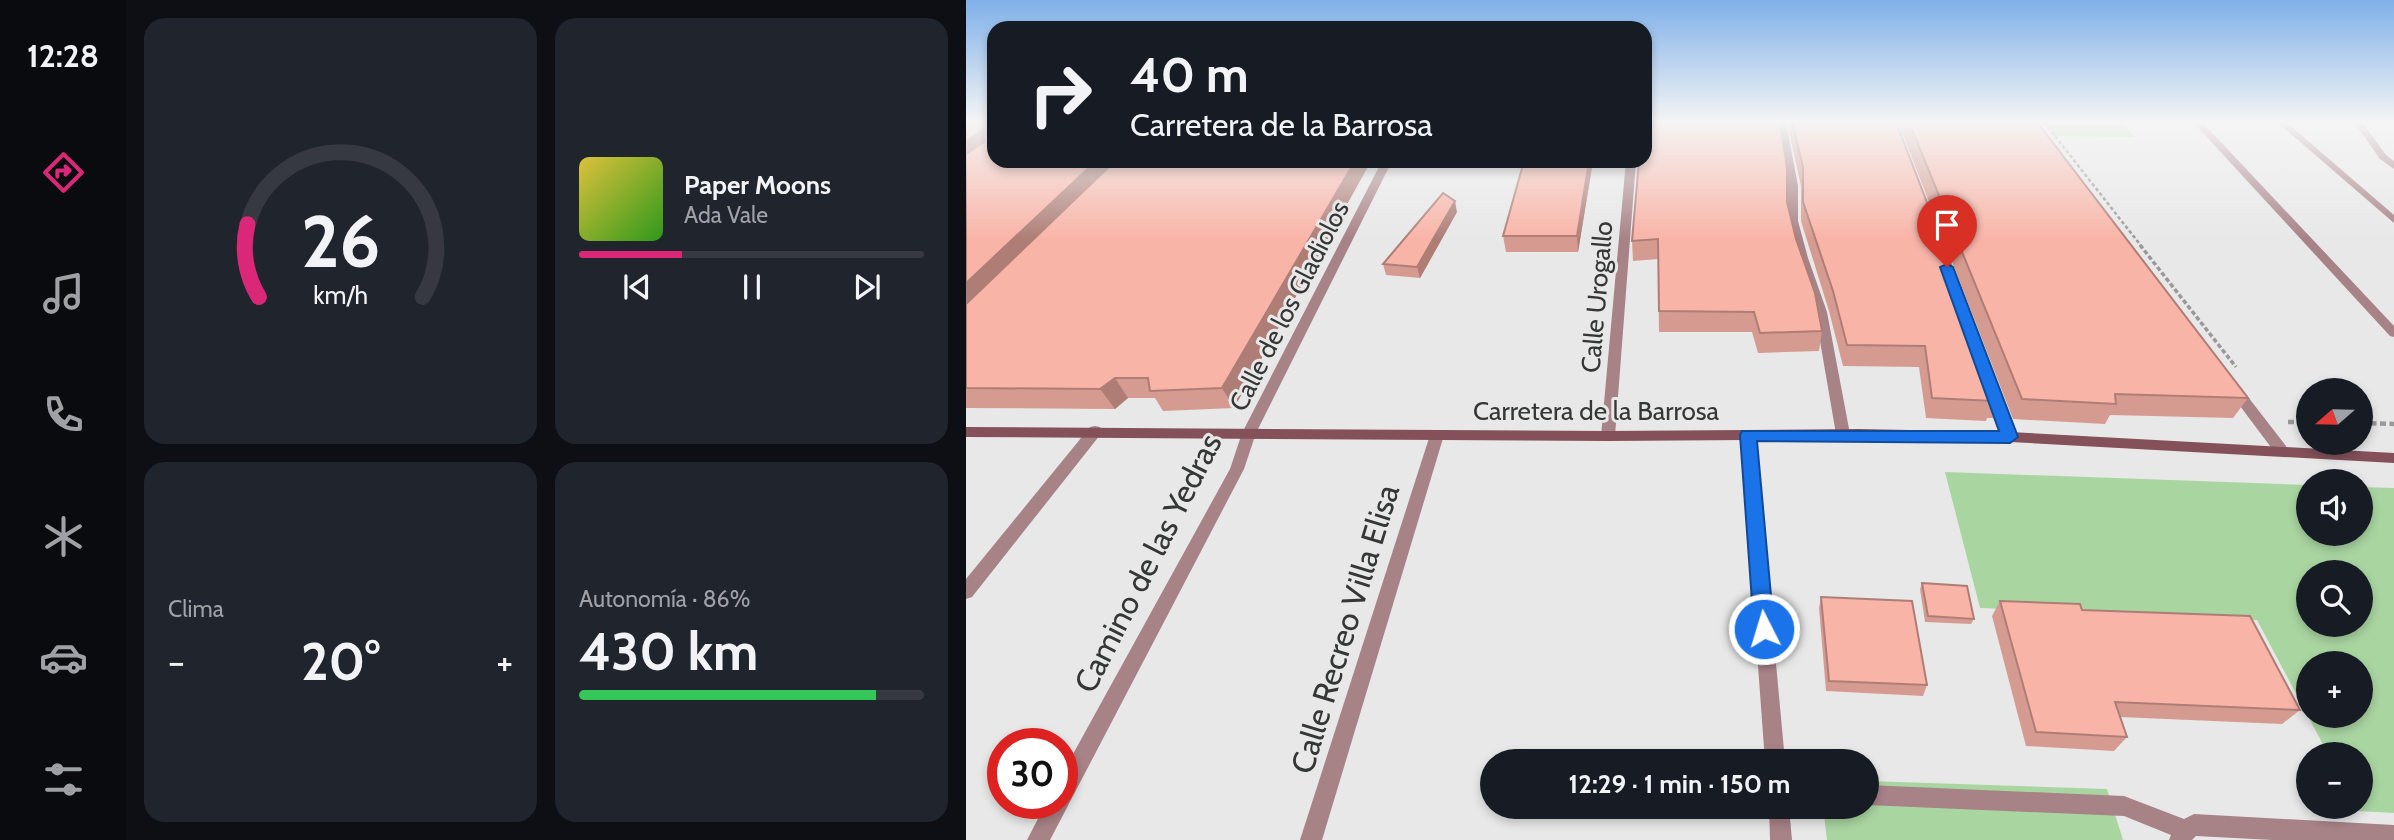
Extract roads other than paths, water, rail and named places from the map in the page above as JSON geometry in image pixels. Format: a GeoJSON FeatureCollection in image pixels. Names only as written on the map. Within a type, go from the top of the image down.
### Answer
{"type":"FeatureCollection","features":[{"type":"Feature","properties":{"kind":"street"},"geometry":{"type":"LineString","coordinates":[[1789,161],[1793,186],[1793,221],[1802,258],[1821,312],[1843,434]]}},
{"type":"Feature","properties":{"kind":"street"},"geometry":{"type":"LineString","coordinates":[[2234,161],[2394,333]]}},
{"type":"Feature","properties":{"kind":"street"},"geometry":{"type":"LineString","coordinates":[[2326,161],[2394,220]]}},
{"type":"Feature","properties":{"kind":"street","name":"Calle de los Gladiolos"},"geometry":{"type":"LineString","coordinates":[[1249,433],[1383,168]]}},
{"type":"Feature","properties":{"kind":"street","name":"Calle Urogallo"},"geometry":{"type":"LineString","coordinates":[[1608,436],[1630,168]]}},
{"type":"Feature","properties":{"kind":"street"},"geometry":{"type":"LineString","coordinates":[[2222,373],[2281,450]]}},
{"type":"Feature","properties":{"kind":"street"},"geometry":{"type":"LineString","coordinates":[[1986,374],[2010,437]]}},
{"type":"Feature","properties":{"kind":"street"},"geometry":{"type":"LineString","coordinates":[[966,592],[1095,431]]}},
{"type":"Feature","properties":{"kind":"street","name":"Carretera de la Barrosa"},"geometry":{"type":"LineString","coordinates":[[966,432],[1608,436],[1843,434],[2010,437],[2394,458]]}},
{"type":"Feature","properties":{"kind":"street","name":"Camino de las Yedras"},"geometry":{"type":"LineString","coordinates":[[1078,765],[1237,469],[1249,433]]}},
{"type":"Feature","properties":{"kind":"street","name":"Calle Recreo Villa Elisa"},"geometry":{"type":"LineString","coordinates":[[1311,840],[1437,435]]}},
{"type":"Feature","properties":{"kind":"street"},"geometry":{"type":"LineString","coordinates":[[1748,435],[1774,749]]}},
{"type":"Feature","properties":{"kind":"street"},"geometry":{"type":"LineString","coordinates":[[1879,796],[2124,806],[2183,835],[2194,825],[2204,825],[2394,836]]}},
{"type":"Feature","properties":{"kind":"street"},"geometry":{"type":"LineString","coordinates":[[1038,840],[1049,819]]}},
{"type":"Feature","properties":{"kind":"street"},"geometry":{"type":"LineString","coordinates":[[1780,819],[1781,840]]}}]}
